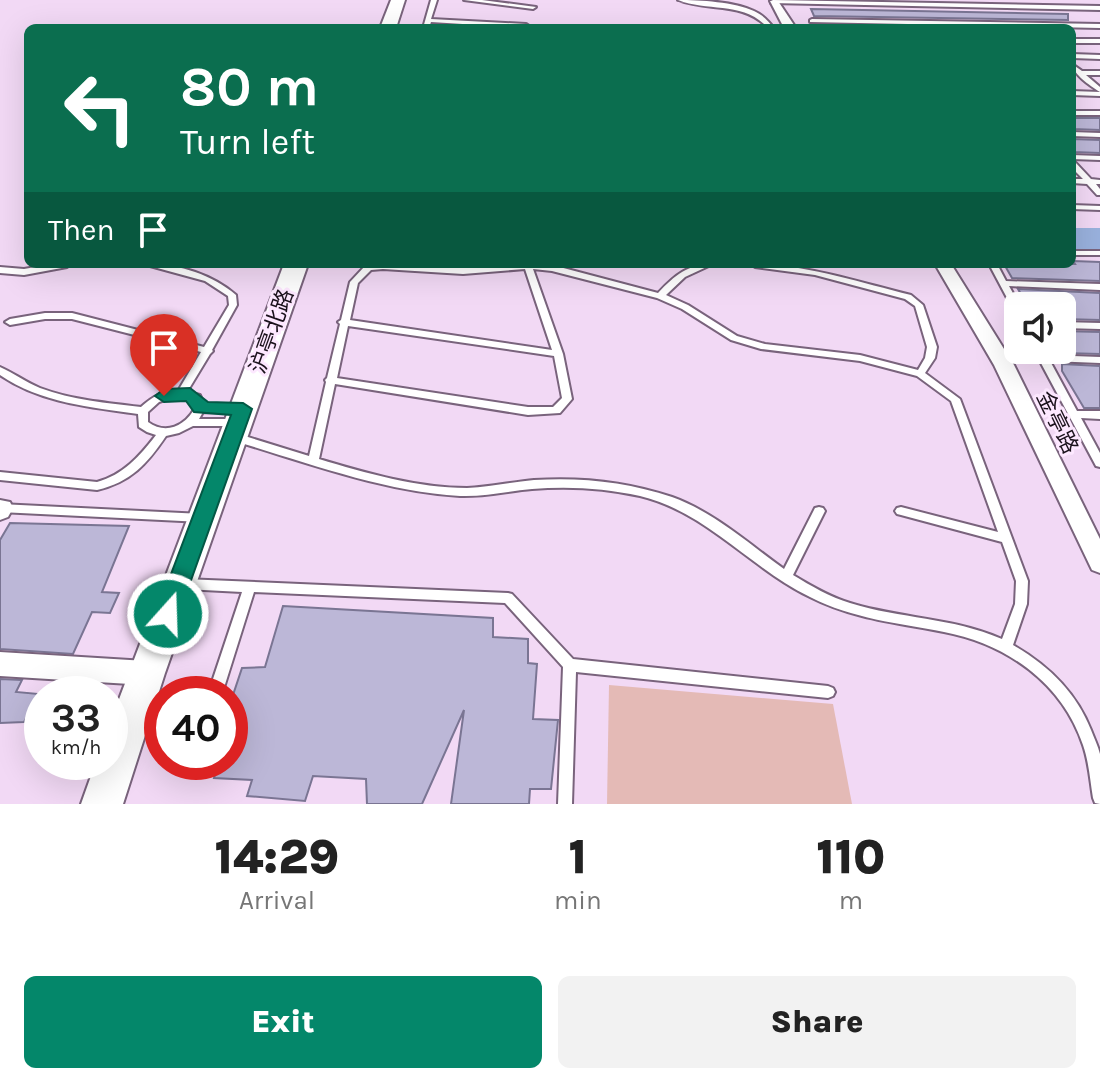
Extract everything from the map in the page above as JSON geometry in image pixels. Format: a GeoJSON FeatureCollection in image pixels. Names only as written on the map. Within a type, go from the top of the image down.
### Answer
{"type":"FeatureCollection","features":[{"type":"Feature","properties":{"kind":"street"},"geometry":{"type":"LineString","coordinates":[[389,24],[398,0]]}},
{"type":"Feature","properties":{"kind":"street"},"geometry":{"type":"LineString","coordinates":[[773,2],[787,24]]}},
{"type":"Feature","properties":{"kind":"street","name":"沪亭北路"},"geometry":{"type":"LineString","coordinates":[[102,804],[146,673],[295,268]]}},
{"type":"Feature","properties":{"kind":"street","name":"金亭路"},"geometry":{"type":"LineString","coordinates":[[945,268],[1004,365],[1100,563]]}},
{"type":"Feature","properties":{"kind":"street"},"geometry":{"type":"LineString","coordinates":[[0,664],[146,673]]}},
{"type":"Feature","properties":{"kind":"lane"},"geometry":{"type":"LineString","coordinates":[[428,24],[434,0]]}},
{"type":"Feature","properties":{"kind":"lane"},"geometry":{"type":"LineString","coordinates":[[467,0],[533,7]]}},
{"type":"Feature","properties":{"kind":"lane"},"geometry":{"type":"LineString","coordinates":[[681,0],[749,10],[760,14],[768,24]]}},
{"type":"Feature","properties":{"kind":"lane"},"geometry":{"type":"LineString","coordinates":[[743,0],[749,10]]}},
{"type":"Feature","properties":{"kind":"lane"},"geometry":{"type":"LineString","coordinates":[[997,0],[1003,6]]}},
{"type":"Feature","properties":{"kind":"lane"},"geometry":{"type":"LineString","coordinates":[[773,2],[1003,6],[1099,12]]}},
{"type":"Feature","properties":{"kind":"lane"},"geometry":{"type":"LineString","coordinates":[[805,7],[1099,12]]}},
{"type":"Feature","properties":{"kind":"lane"},"geometry":{"type":"LineString","coordinates":[[839,7],[850,22]]}},
{"type":"Feature","properties":{"kind":"lane"},"geometry":{"type":"LineString","coordinates":[[920,9],[934,24]]}},
{"type":"Feature","properties":{"kind":"lane"},"geometry":{"type":"LineString","coordinates":[[1009,11],[1025,24]]}},
{"type":"Feature","properties":{"kind":"lane"},"geometry":{"type":"LineString","coordinates":[[429,20],[494,24]]}},
{"type":"Feature","properties":{"kind":"lane"},"geometry":{"type":"LineString","coordinates":[[812,21],[893,24]]}},
{"type":"Feature","properties":{"kind":"lane"},"geometry":{"type":"LineString","coordinates":[[1076,26],[1100,26]]}},
{"type":"Feature","properties":{"kind":"lane"},"geometry":{"type":"LineString","coordinates":[[1076,41],[1100,41]]}},
{"type":"Feature","properties":{"kind":"lane"},"geometry":{"type":"LineString","coordinates":[[1076,56],[1100,57]]}},
{"type":"Feature","properties":{"kind":"lane"},"geometry":{"type":"LineString","coordinates":[[1076,72],[1100,73]]}},
{"type":"Feature","properties":{"kind":"lane"},"geometry":{"type":"LineString","coordinates":[[1076,72],[1100,92]]}},
{"type":"Feature","properties":{"kind":"lane"},"geometry":{"type":"LineString","coordinates":[[1076,93],[1100,92]]}},
{"type":"Feature","properties":{"kind":"lane"},"geometry":{"type":"LineString","coordinates":[[1076,113],[1100,113]]}},
{"type":"Feature","properties":{"kind":"lane"},"geometry":{"type":"LineString","coordinates":[[1076,134],[1100,135]]}},
{"type":"Feature","properties":{"kind":"lane"},"geometry":{"type":"LineString","coordinates":[[1076,157],[1100,158]]}},
{"type":"Feature","properties":{"kind":"lane"},"geometry":{"type":"LineString","coordinates":[[1076,168],[1100,193]]}},
{"type":"Feature","properties":{"kind":"lane"},"geometry":{"type":"LineString","coordinates":[[1076,181],[1100,182]]}},
{"type":"Feature","properties":{"kind":"lane"},"geometry":{"type":"LineString","coordinates":[[1076,207],[1100,208]]}},
{"type":"Feature","properties":{"kind":"lane"},"geometry":{"type":"LineString","coordinates":[[1076,253],[1100,253]]}},
{"type":"Feature","properties":{"kind":"lane"},"geometry":{"type":"LineString","coordinates":[[0,270],[24,272],[46,268]]}},
{"type":"Feature","properties":{"kind":"lane"},"geometry":{"type":"LineString","coordinates":[[168,268],[208,279],[232,295],[233,305],[182,393]]}},
{"type":"Feature","properties":{"kind":"lane"},"geometry":{"type":"LineString","coordinates":[[313,460],[354,282],[368,268]]}},
{"type":"Feature","properties":{"kind":"lane"},"geometry":{"type":"LineString","coordinates":[[415,268],[463,271],[502,268]]}},
{"type":"Feature","properties":{"kind":"lane"},"geometry":{"type":"LineString","coordinates":[[330,380],[528,411],[556,410],[567,399],[558,354],[529,268]]}},
{"type":"Feature","properties":{"kind":"lane"},"geometry":{"type":"LineString","coordinates":[[552,268],[660,296],[685,307],[734,338],[799,353],[860,358],[920,374],[955,399],[1022,581],[1021,604],[1006,646]]}},
{"type":"Feature","properties":{"kind":"lane"},"geometry":{"type":"LineString","coordinates":[[660,296],[675,279],[691,268]]}},
{"type":"Feature","properties":{"kind":"lane"},"geometry":{"type":"LineString","coordinates":[[782,268],[815,273],[908,297],[919,305],[932,347],[930,358],[920,374]]}},
{"type":"Feature","properties":{"kind":"lane"},"geometry":{"type":"LineString","coordinates":[[995,268],[1008,292]]}},
{"type":"Feature","properties":{"kind":"lane"},"geometry":{"type":"LineString","coordinates":[[1003,283],[1100,287]]}},
{"type":"Feature","properties":{"kind":"lane"},"geometry":{"type":"LineString","coordinates":[[10,322],[45,316],[72,316],[208,351]]}},
{"type":"Feature","properties":{"kind":"lane"},"geometry":{"type":"LineString","coordinates":[[343,322],[558,354]]}},
{"type":"Feature","properties":{"kind":"lane"},"geometry":{"type":"LineString","coordinates":[[1076,325],[1100,326]]}},
{"type":"Feature","properties":{"kind":"lane"},"geometry":{"type":"LineString","coordinates":[[1076,358],[1100,360]]}},
{"type":"Feature","properties":{"kind":"lane"},"geometry":{"type":"LineString","coordinates":[[1046,364],[1100,463]]}},
{"type":"Feature","properties":{"kind":"lane"},"geometry":{"type":"LineString","coordinates":[[0,370],[30,389],[67,401],[143,411]]}},
{"type":"Feature","properties":{"kind":"lane"},"geometry":{"type":"LineString","coordinates":[[200,408],[192,422],[180,429],[154,431],[143,424],[143,411],[155,400],[182,393],[196,397],[200,408],[313,460],[402,483],[464,492],[584,482],[647,493],[704,516],[787,576],[834,603],[962,630],[1006,646],[1046,673],[1074,707],[1091,746],[1100,798]]}},
{"type":"Feature","properties":{"kind":"lane"},"geometry":{"type":"LineString","coordinates":[[1073,414],[1100,415]]}},
{"type":"Feature","properties":{"kind":"lane"},"geometry":{"type":"LineString","coordinates":[[192,422],[238,423]]}},
{"type":"Feature","properties":{"kind":"lane"},"geometry":{"type":"LineString","coordinates":[[0,476],[97,486],[110,484],[138,463],[163,432]]}},
{"type":"Feature","properties":{"kind":"lane"},"geometry":{"type":"LineString","coordinates":[[1,509],[203,518]]}},
{"type":"Feature","properties":{"kind":"lane"},"geometry":{"type":"LineString","coordinates":[[787,576],[819,511]]}},
{"type":"Feature","properties":{"kind":"lane"},"geometry":{"type":"LineString","coordinates":[[901,511],[1007,539]]}},
{"type":"Feature","properties":{"kind":"lane"},"geometry":{"type":"LineString","coordinates":[[178,584],[508,598],[570,665],[828,692]]}},
{"type":"Feature","properties":{"kind":"lane"},"geometry":{"type":"LineString","coordinates":[[221,676],[250,587]]}},
{"type":"Feature","properties":{"kind":"lane"},"geometry":{"type":"LineString","coordinates":[[565,804],[570,665]]}},
{"type":"Feature","properties":{"kind":"shaded area"},"geometry":{"type":"Polygon","coordinates":[[[609,685],[833,704],[852,804],[607,804],[609,685]]]}},
{"type":"Feature","properties":{"kind":"water"},"geometry":{"type":"Polygon","coordinates":[[[1076,228],[1100,228],[1100,251],[1076,251],[1076,228]]]}},
{"type":"Feature","properties":{"kind":"building"},"geometry":{"type":"Polygon","coordinates":[[[811,9],[1068,14],[1068,20],[814,16],[811,9]]]}},
{"type":"Feature","properties":{"kind":"building"},"geometry":{"type":"Polygon","coordinates":[[[1076,118],[1100,118],[1100,130],[1076,129],[1076,118]]]}},
{"type":"Feature","properties":{"kind":"building"},"geometry":{"type":"Polygon","coordinates":[[[1076,139],[1100,140],[1100,153],[1076,152],[1076,139]]]}},
{"type":"Feature","properties":{"kind":"building"},"geometry":{"type":"Polygon","coordinates":[[[1076,261],[1100,262],[1100,281],[1012,278],[1006,268],[1076,268],[1076,261]]]}},
{"type":"Feature","properties":{"kind":"building"},"geometry":{"type":"Polygon","coordinates":[[[1018,289],[1100,293],[1100,320],[1076,319],[1076,292],[1020,292],[1018,289]]]}},
{"type":"Feature","properties":{"kind":"building"},"geometry":{"type":"Polygon","coordinates":[[[1076,331],[1100,332],[1100,354],[1076,353],[1076,331]]]}},
{"type":"Feature","properties":{"kind":"building"},"geometry":{"type":"Polygon","coordinates":[[[1062,364],[1100,366],[1100,408],[1084,408],[1062,371],[1062,364]]]}},
{"type":"Feature","properties":{"kind":"building"},"geometry":{"type":"Polygon","coordinates":[[[10,523],[129,526],[102,592],[119,593],[110,613],[92,612],[73,654],[0,649],[0,540],[10,523]]]}},
{"type":"Feature","properties":{"kind":"building"},"geometry":{"type":"Polygon","coordinates":[[[283,606],[493,618],[493,637],[528,639],[528,663],[537,664],[533,719],[558,720],[551,789],[530,789],[529,804],[451,804],[464,710],[422,804],[367,804],[366,779],[313,776],[305,801],[247,796],[252,780],[248,780],[248,676],[239,676],[242,668],[265,667],[283,606]]]}},
{"type":"Feature","properties":{"kind":"building"},"geometry":{"type":"Polygon","coordinates":[[[0,679],[22,680],[16,692],[24,693],[24,722],[0,723],[0,679]]]}},
{"type":"Feature","properties":{"kind":"route"},"geometry":{"type":"LineString","coordinates":[[164,396],[190,394],[200,402],[200,408],[243,409],[168,614]]}}]}
